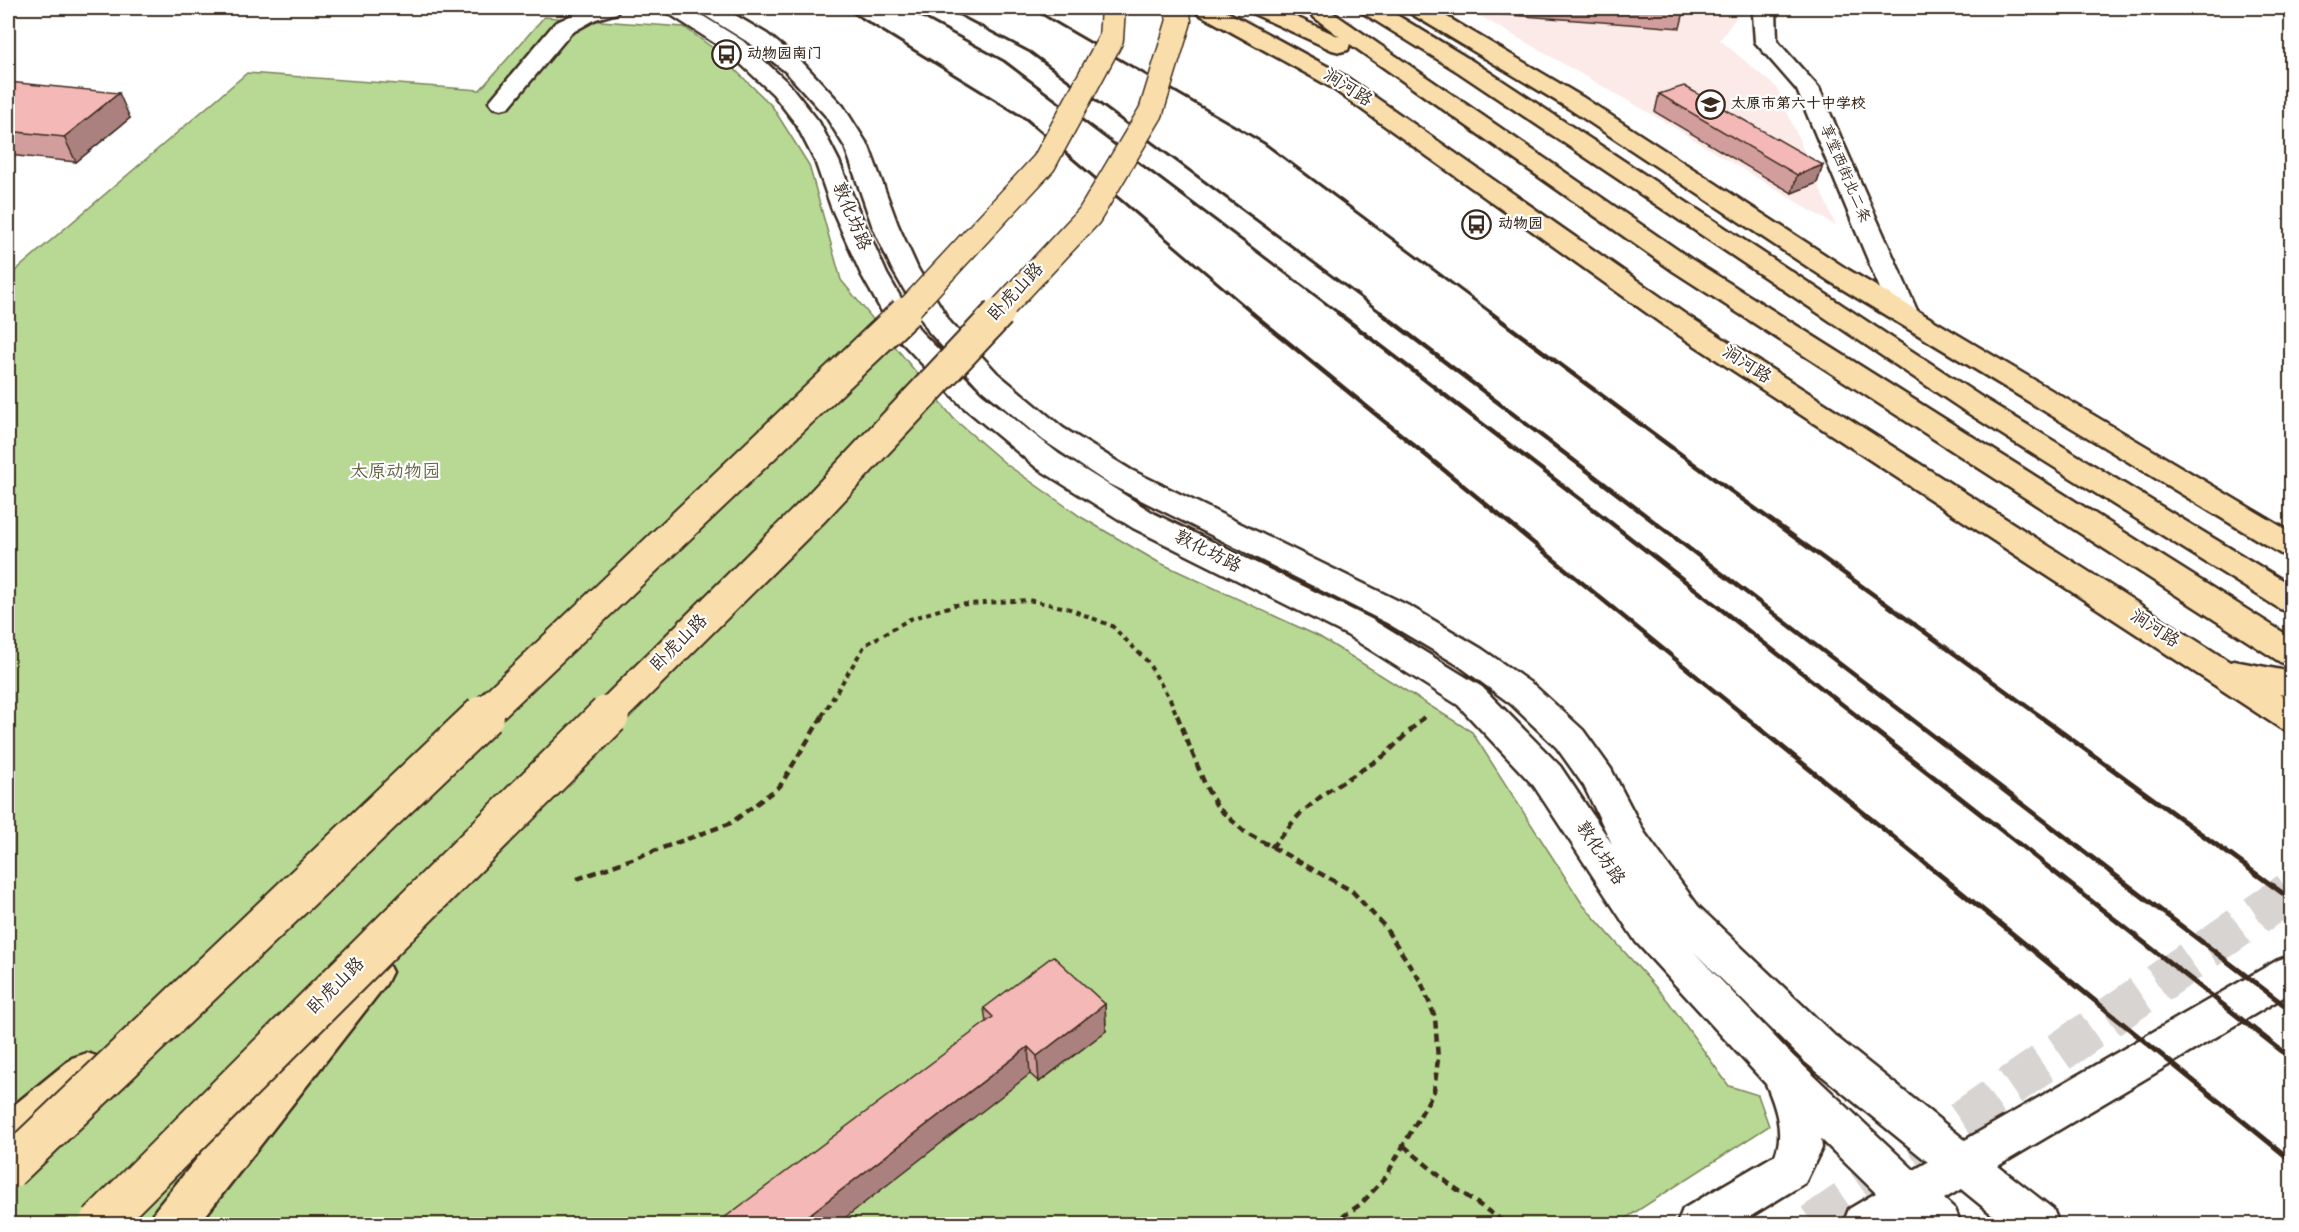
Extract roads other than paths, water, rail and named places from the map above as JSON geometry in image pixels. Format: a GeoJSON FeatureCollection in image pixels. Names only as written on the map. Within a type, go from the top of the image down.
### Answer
{"type":"FeatureCollection","features":[{"type":"Feature","properties":{"kind":"main road"},"geometry":{"type":"LineString","coordinates":[[8,1169],[923,296],[1044,163],[1111,39],[1113,8]]}},
{"type":"Feature","properties":{"kind":"main road","name":"卧虎山路"},"geometry":{"type":"LineString","coordinates":[[99,1224],[814,510],[1089,216],[1151,112],[1179,21],[1177,8]]}},
{"type":"Feature","properties":{"kind":"main road","name":"涧河路"},"geometry":{"type":"LineString","coordinates":[[1205,8],[1337,81],[1675,320],[2292,719]]}},
{"type":"Feature","properties":{"kind":"main road"},"geometry":{"type":"LineString","coordinates":[[1261,8],[1337,81]]}},
{"type":"Feature","properties":{"kind":"main road"},"geometry":{"type":"LineString","coordinates":[[1261,8],[1423,83]]}},
{"type":"Feature","properties":{"kind":"main road"},"geometry":{"type":"LineString","coordinates":[[1312,8],[1682,265],[2292,654]]}},
{"type":"Feature","properties":{"kind":"main road"},"geometry":{"type":"LineString","coordinates":[[1371,8],[1466,67],[1973,404],[2292,602]]}},
{"type":"Feature","properties":{"kind":"main road"},"geometry":{"type":"LineString","coordinates":[[1418,8],[1576,103],[1838,275],[2292,547]]}},
{"type":"Feature","properties":{"kind":"main road"},"geometry":{"type":"LineString","coordinates":[[2204,662],[2247,677],[2292,684]]}},
{"type":"Feature","properties":{"kind":"main road"},"geometry":{"type":"LineString","coordinates":[[172,1224],[452,872]]}},
{"type":"Feature","properties":{"kind":"main road"},"geometry":{"type":"LineString","coordinates":[[8,1136],[244,943]]}},
{"type":"Feature","properties":{"kind":"street"},"geometry":{"type":"LineString","coordinates":[[501,102],[563,28],[588,14],[609,8]]}},
{"type":"Feature","properties":{"kind":"street","name":"敦化坊路"},"geometry":{"type":"LineString","coordinates":[[676,8],[735,46],[780,89],[807,122],[827,161],[844,207],[874,274],[909,335],[971,399],[1048,461],[1144,521],[1359,627],[1470,696],[1546,776],[1650,931],[1778,1069]]}},
{"type":"Feature","properties":{"kind":"street","name":"敦化坊路"},"geometry":{"type":"LineString","coordinates":[[709,8],[767,46],[794,67],[835,111],[857,147],[885,225],[905,269],[939,326],[987,379],[1053,434],[1120,477],[1399,615],[1470,657],[1523,695],[1570,739],[1598,779],[1629,842],[1684,917],[1820,1049],[2037,1224]]}},
{"type":"Feature","properties":{"kind":"street","name":"享堂西街北二条"},"geometry":{"type":"LineString","coordinates":[[1766,8],[1764,14],[1766,42],[1808,88],[1905,315]]}},
{"type":"Feature","properties":{"kind":"street"},"geometry":{"type":"LineString","coordinates":[[1865,1224],[1924,1211],[1963,1164],[2292,972]]}},
{"type":"Feature","properties":{"kind":"street"},"geometry":{"type":"LineString","coordinates":[[1778,1069],[1924,1211]]}},
{"type":"Feature","properties":{"kind":"street"},"geometry":{"type":"LineString","coordinates":[[1699,1224],[1790,1170],[1800,1148],[1799,1119],[1794,1097],[1778,1069]]}},
{"type":"Feature","properties":{"kind":"street"},"geometry":{"type":"LineString","coordinates":[[1906,1119],[1938,1130],[1986,1137],[2026,1127]]}},
{"type":"Feature","properties":{"kind":"tunnel"},"geometry":{"type":"LineString","coordinates":[[1813,1224],[2292,890]]}},
{"type":"Feature","properties":{"kind":"railway"},"geometry":{"type":"LineString","coordinates":[[845,8],[1026,119],[1254,314]]}},
{"type":"Feature","properties":{"kind":"railway"},"geometry":{"type":"LineString","coordinates":[[906,8],[1004,61],[1340,314]]}},
{"type":"Feature","properties":{"kind":"railway"},"geometry":{"type":"LineString","coordinates":[[946,8],[1030,52],[1383,314]]}},
{"type":"Feature","properties":{"kind":"railway"},"geometry":{"type":"LineString","coordinates":[[1031,8],[1264,143],[1493,314]]}},
{"type":"Feature","properties":{"kind":"railway"},"geometry":{"type":"LineString","coordinates":[[1252,313],[1745,716]]}},
{"type":"Feature","properties":{"kind":"railway"},"geometry":{"type":"LineString","coordinates":[[1338,313],[1857,716]]}},
{"type":"Feature","properties":{"kind":"railway"},"geometry":{"type":"LineString","coordinates":[[1381,313],[1908,716]]}},
{"type":"Feature","properties":{"kind":"railway"},"geometry":{"type":"LineString","coordinates":[[1491,313],[2040,716]]}},
{"type":"Feature","properties":{"kind":"railway"},"geometry":{"type":"LineString","coordinates":[[1743,715],[2292,1161]]}},
{"type":"Feature","properties":{"kind":"railway"},"geometry":{"type":"LineString","coordinates":[[1855,715],[2292,1059]]}},
{"type":"Feature","properties":{"kind":"railway"},"geometry":{"type":"LineString","coordinates":[[1906,715],[2292,1011]]}},
{"type":"Feature","properties":{"kind":"railway"},"geometry":{"type":"LineString","coordinates":[[2038,715],[2292,900]]}},
{"type":"Feature","properties":{"kind":"place","name":"动物园南门"},"geometry":{"type":"Point","coordinates":[726,55]}},
{"type":"Feature","properties":{"kind":"place","name":"太原市第六十中学校"},"geometry":{"type":"Point","coordinates":[1710,105]}},
{"type":"Feature","properties":{"kind":"place","name":"动物园"},"geometry":{"type":"Point","coordinates":[1477,225]}},
{"type":"Feature","properties":{"kind":"park label","name":"太原动物园"},"geometry":{"type":"Point","coordinates":[395,473]}}]}
